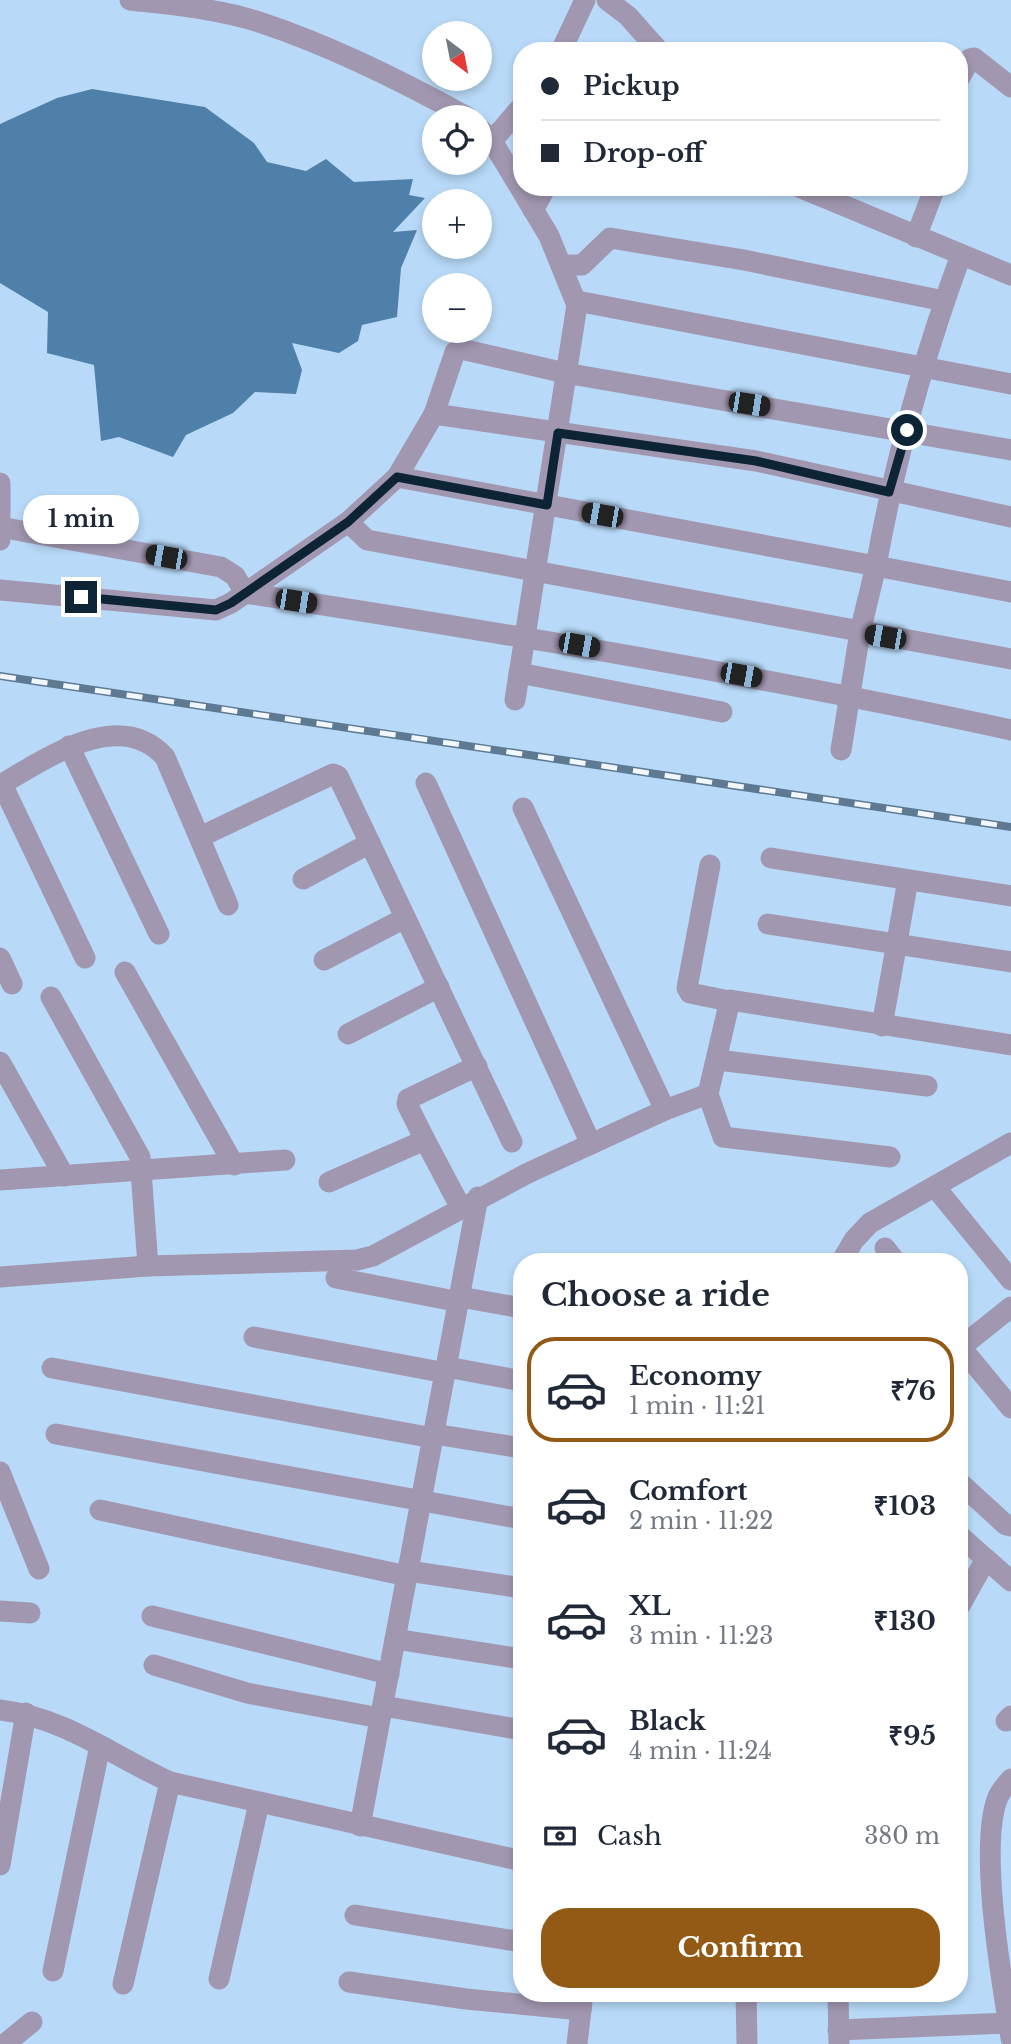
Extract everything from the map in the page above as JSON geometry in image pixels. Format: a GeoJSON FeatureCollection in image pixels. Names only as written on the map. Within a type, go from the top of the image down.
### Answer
{"type":"FeatureCollection","features":[{"type":"Feature","properties":{"kind":"street"},"geometry":{"type":"LineString","coordinates":[[130,0],[186,3],[260,22],[361,61],[444,105]]}},
{"type":"Feature","properties":{"kind":"street"},"geometry":{"type":"LineString","coordinates":[[565,42],[586,0]]}},
{"type":"Feature","properties":{"kind":"street"},"geometry":{"type":"LineString","coordinates":[[607,0],[628,16],[648,42]]}},
{"type":"Feature","properties":{"kind":"street"},"geometry":{"type":"LineString","coordinates":[[968,63],[974,58],[1011,87]]}},
{"type":"Feature","properties":{"kind":"street"},"geometry":{"type":"LineString","coordinates":[[492,130],[513,113]]}},
{"type":"Feature","properties":{"kind":"street"},"geometry":{"type":"LineString","coordinates":[[492,145],[513,178]]}},
{"type":"Feature","properties":{"kind":"street"},"geometry":{"type":"LineString","coordinates":[[515,700],[577,301],[524,196]]}},
{"type":"Feature","properties":{"kind":"street"},"geometry":{"type":"LineString","coordinates":[[533,210],[541,196]]}},
{"type":"Feature","properties":{"kind":"street"},"geometry":{"type":"LineString","coordinates":[[828,196],[922,225],[961,255],[1011,275]]}},
{"type":"Feature","properties":{"kind":"street"},"geometry":{"type":"LineString","coordinates":[[922,225],[932,196]]}},
{"type":"Feature","properties":{"kind":"street"},"geometry":{"type":"LineString","coordinates":[[561,265],[582,265],[610,238],[744,260],[944,301]]}},
{"type":"Feature","properties":{"kind":"street"},"geometry":{"type":"LineString","coordinates":[[841,750],[860,632],[876,566],[889,492],[924,366],[961,255]]}},
{"type":"Feature","properties":{"kind":"street"},"geometry":{"type":"LineString","coordinates":[[577,301],[1011,384]]}},
{"type":"Feature","properties":{"kind":"street"},"geometry":{"type":"LineString","coordinates":[[0,590],[216,610],[348,522],[397,477],[433,414],[455,352],[461,349],[565,373],[1011,450]]}},
{"type":"Feature","properties":{"kind":"street"},"geometry":{"type":"LineString","coordinates":[[433,414],[756,461],[1011,517]]}},
{"type":"Feature","properties":{"kind":"street"},"geometry":{"type":"LineString","coordinates":[[397,477],[1011,592]]}},
{"type":"Feature","properties":{"kind":"street"},"geometry":{"type":"LineString","coordinates":[[0,483],[0,540]]}},
{"type":"Feature","properties":{"kind":"street"},"geometry":{"type":"LineString","coordinates":[[348,522],[367,540],[1011,659]]}},
{"type":"Feature","properties":{"kind":"street"},"geometry":{"type":"LineString","coordinates":[[0,527],[221,567],[235,576],[244,593]]}},
{"type":"Feature","properties":{"kind":"street"},"geometry":{"type":"LineString","coordinates":[[244,593],[525,636],[849,695],[1011,730]]}},
{"type":"Feature","properties":{"kind":"street"},"geometry":{"type":"LineString","coordinates":[[519,673],[722,712]]}},
{"type":"Feature","properties":{"kind":"street"},"geometry":{"type":"LineString","coordinates":[[85,958],[1,785],[69,746],[106,737],[135,737],[153,744],[165,757],[228,905]]}},
{"type":"Feature","properties":{"kind":"street"},"geometry":{"type":"LineString","coordinates":[[69,746],[159,934]]}},
{"type":"Feature","properties":{"kind":"street"},"geometry":{"type":"LineString","coordinates":[[200,837],[336,774],[512,1142]]}},
{"type":"Feature","properties":{"kind":"street"},"geometry":{"type":"LineString","coordinates":[[426,783],[591,1144]]}},
{"type":"Feature","properties":{"kind":"street"},"geometry":{"type":"LineString","coordinates":[[523,808],[665,1110]]}},
{"type":"Feature","properties":{"kind":"street"},"geometry":{"type":"LineString","coordinates":[[303,879],[370,843]]}},
{"type":"Feature","properties":{"kind":"street"},"geometry":{"type":"LineString","coordinates":[[771,858],[1011,896]]}},
{"type":"Feature","properties":{"kind":"street"},"geometry":{"type":"LineString","coordinates":[[710,865],[687,988],[690,993],[1011,1045]]}},
{"type":"Feature","properties":{"kind":"street"},"geometry":{"type":"LineString","coordinates":[[882,1026],[908,880]]}},
{"type":"Feature","properties":{"kind":"street"},"geometry":{"type":"LineString","coordinates":[[324,960],[405,918]]}},
{"type":"Feature","properties":{"kind":"street"},"geometry":{"type":"LineString","coordinates":[[768,924],[1011,962]]}},
{"type":"Feature","properties":{"kind":"street"},"geometry":{"type":"LineString","coordinates":[[0,958],[12,984]]}},
{"type":"Feature","properties":{"kind":"street"},"geometry":{"type":"LineString","coordinates":[[125,972],[234,1164]]}},
{"type":"Feature","properties":{"kind":"street"},"geometry":{"type":"LineString","coordinates":[[348,1034],[439,987]]}},
{"type":"Feature","properties":{"kind":"street"},"geometry":{"type":"LineString","coordinates":[[51,997],[141,1157],[148,1266]]}},
{"type":"Feature","properties":{"kind":"street"},"geometry":{"type":"LineString","coordinates":[[729,1001],[718,1060],[708,1094],[723,1137],[890,1157]]}},
{"type":"Feature","properties":{"kind":"street"},"geometry":{"type":"LineString","coordinates":[[718,1060],[927,1086]]}},
{"type":"Feature","properties":{"kind":"street"},"geometry":{"type":"LineString","coordinates":[[360,1826],[460,1299],[470,1203],[425,1140],[408,1099],[477,1066]]}},
{"type":"Feature","properties":{"kind":"street"},"geometry":{"type":"LineString","coordinates":[[2,1069],[64,1176]]}},
{"type":"Feature","properties":{"kind":"street"},"geometry":{"type":"LineString","coordinates":[[0,1277],[148,1266],[357,1260],[373,1256],[470,1203],[591,1144],[665,1110],[708,1094]]}},
{"type":"Feature","properties":{"kind":"street"},"geometry":{"type":"LineString","coordinates":[[329,1182],[425,1140]]}},
{"type":"Feature","properties":{"kind":"street"},"geometry":{"type":"LineString","coordinates":[[846,1253],[870,1223],[1011,1143]]}},
{"type":"Feature","properties":{"kind":"street"},"geometry":{"type":"LineString","coordinates":[[0,1180],[285,1160]]}},
{"type":"Feature","properties":{"kind":"street"},"geometry":{"type":"LineString","coordinates":[[935,1187],[1011,1280]]}},
{"type":"Feature","properties":{"kind":"street"},"geometry":{"type":"LineString","coordinates":[[336,1278],[513,1307]]}},
{"type":"Feature","properties":{"kind":"street"},"geometry":{"type":"LineString","coordinates":[[968,1340],[1011,1307]]}},
{"type":"Feature","properties":{"kind":"street"},"geometry":{"type":"LineString","coordinates":[[254,1337],[513,1380]]}},
{"type":"Feature","properties":{"kind":"street"},"geometry":{"type":"LineString","coordinates":[[968,1356],[1011,1408]]}},
{"type":"Feature","properties":{"kind":"street"},"geometry":{"type":"LineString","coordinates":[[52,1368],[434,1436],[513,1447]]}},
{"type":"Feature","properties":{"kind":"street"},"geometry":{"type":"LineString","coordinates":[[56,1434],[421,1503],[513,1518]]}},
{"type":"Feature","properties":{"kind":"street"},"geometry":{"type":"LineString","coordinates":[[0,1472],[39,1569]]}},
{"type":"Feature","properties":{"kind":"street"},"geometry":{"type":"LineString","coordinates":[[968,1490],[1006,1525],[1011,1526]]}},
{"type":"Feature","properties":{"kind":"street"},"geometry":{"type":"LineString","coordinates":[[100,1510],[408,1574],[513,1587]]}},
{"type":"Feature","properties":{"kind":"street"},"geometry":{"type":"LineString","coordinates":[[968,1543],[1011,1581]]}},
{"type":"Feature","properties":{"kind":"street"},"geometry":{"type":"LineString","coordinates":[[968,1590],[986,1559]]}},
{"type":"Feature","properties":{"kind":"street"},"geometry":{"type":"LineString","coordinates":[[0,1611],[30,1613]]}},
{"type":"Feature","properties":{"kind":"street"},"geometry":{"type":"LineString","coordinates":[[152,1616],[389,1674]]}},
{"type":"Feature","properties":{"kind":"street"},"geometry":{"type":"LineString","coordinates":[[396,1639],[513,1658]]}},
{"type":"Feature","properties":{"kind":"street"},"geometry":{"type":"LineString","coordinates":[[154,1665],[247,1693],[513,1729]]}},
{"type":"Feature","properties":{"kind":"street"},"geometry":{"type":"LineString","coordinates":[[0,1710],[26,1713],[64,1726],[127,1763],[170,1782],[513,1859]]}},
{"type":"Feature","properties":{"kind":"street"},"geometry":{"type":"LineString","coordinates":[[0,1865],[26,1713]]}},
{"type":"Feature","properties":{"kind":"street"},"geometry":{"type":"LineString","coordinates":[[53,1971],[100,1746]]}},
{"type":"Feature","properties":{"kind":"street"},"geometry":{"type":"LineString","coordinates":[[838,2002],[839,2037],[1010,2030],[997,1954],[991,1834],[999,1796],[1011,1779]]}},
{"type":"Feature","properties":{"kind":"street"},"geometry":{"type":"LineString","coordinates":[[122,1984],[170,1782]]}},
{"type":"Feature","properties":{"kind":"street"},"geometry":{"type":"LineString","coordinates":[[219,1979],[259,1803]]}},
{"type":"Feature","properties":{"kind":"street"},"geometry":{"type":"LineString","coordinates":[[355,1915],[513,1941]]}},
{"type":"Feature","properties":{"kind":"street"},"geometry":{"type":"LineString","coordinates":[[349,1982],[466,1999],[513,2000]]}},
{"type":"Feature","properties":{"kind":"street"},"geometry":{"type":"LineString","coordinates":[[577,2044],[582,2002]]}},
{"type":"Feature","properties":{"kind":"street"},"geometry":{"type":"LineString","coordinates":[[746,2002],[747,2044]]}},
{"type":"Feature","properties":{"kind":"street"},"geometry":{"type":"LineString","coordinates":[[5,2044],[32,2022]]}},
{"type":"Feature","properties":{"kind":"water"},"geometry":{"type":"Polygon","coordinates":[[[92,89],[205,107],[254,143],[267,162],[306,171],[326,159],[354,182],[413,179],[409,195],[422,197],[422,201],[393,232],[417,230],[401,268],[397,317],[362,325],[358,341],[339,353],[292,343],[302,370],[296,394],[255,392],[233,413],[186,435],[173,457],[119,437],[101,441],[94,365],[47,353],[48,312],[0,283],[0,124],[57,98],[92,89]]]}},
{"type":"Feature","properties":{"kind":"railway"},"geometry":{"type":"LineString","coordinates":[[0,676],[1011,827]]}},
{"type":"Feature","properties":{"kind":"route"},"geometry":{"type":"LineString","coordinates":[[81,597],[216,610],[231,603],[348,522],[397,477],[547,505],[558,433],[756,461],[889,492],[907,430]]}}]}
